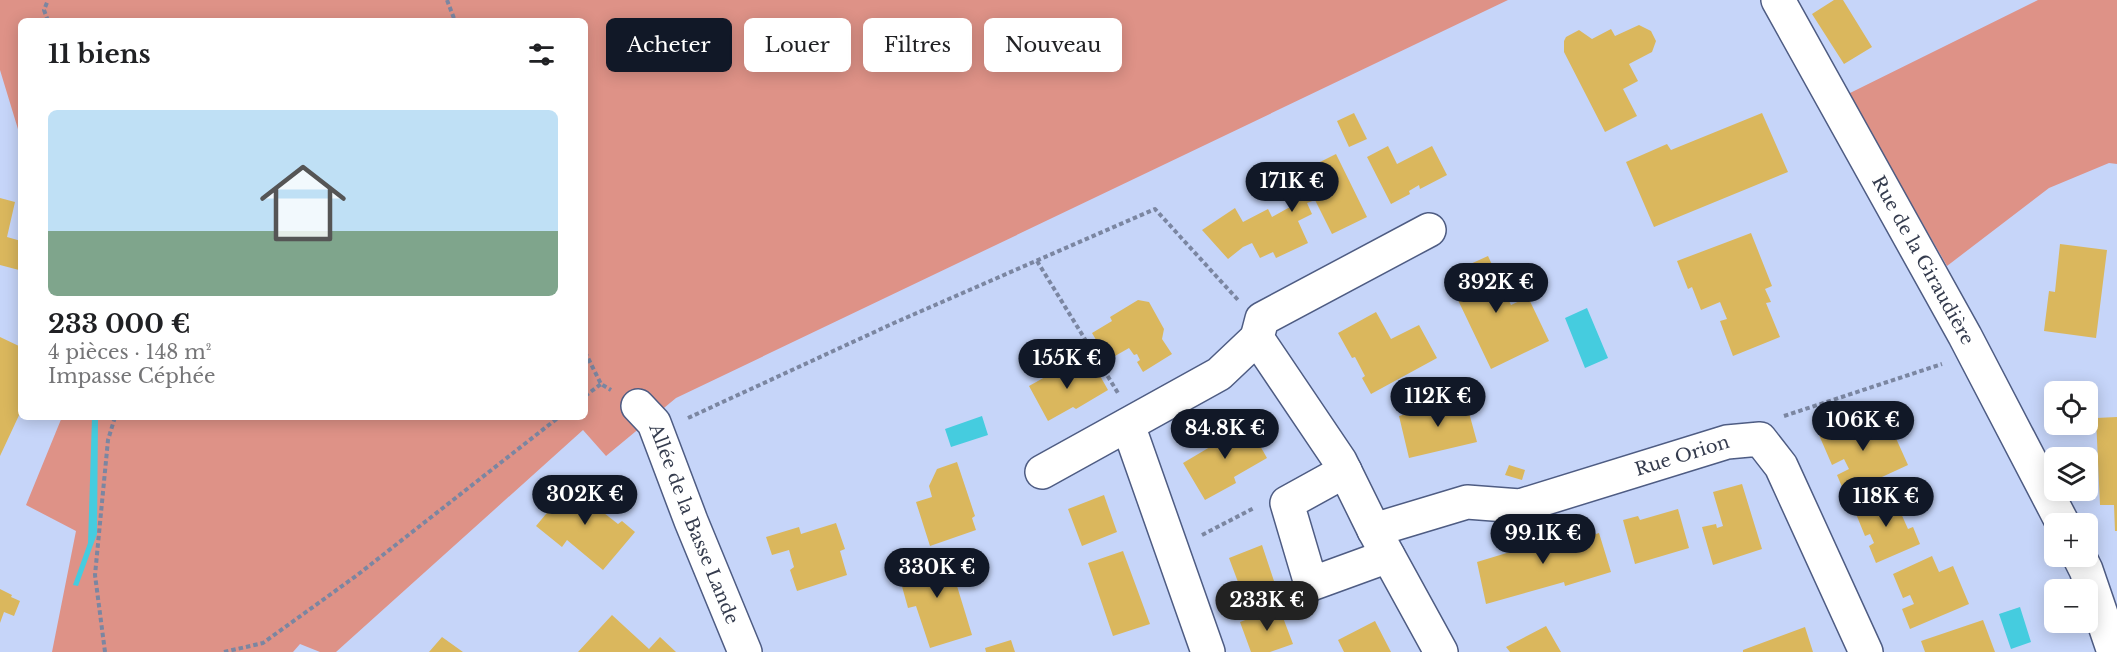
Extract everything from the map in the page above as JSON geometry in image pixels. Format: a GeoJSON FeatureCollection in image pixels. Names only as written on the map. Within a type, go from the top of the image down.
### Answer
{"type":"FeatureCollection","features":[{"type":"Feature","properties":{"kind":"street","name":"Rue de la Giraudière"},"geometry":{"type":"LineString","coordinates":[[1778,0],[1974,353],[2057,513]]}},
{"type":"Feature","properties":{"kind":"street"},"geometry":{"type":"LineString","coordinates":[[1042,472],[1219,374],[1259,329],[1429,230]]}},
{"type":"Feature","properties":{"kind":"street"},"geometry":{"type":"LineString","coordinates":[[1259,329],[1340,460],[1381,543],[1441,652]]}},
{"type":"Feature","properties":{"kind":"street","name":"Allée de la Basse Lande"},"geometry":{"type":"LineString","coordinates":[[638,406],[654,423],[691,521],[745,652]]}},
{"type":"Feature","properties":{"kind":"street"},"geometry":{"type":"LineString","coordinates":[[1128,425],[1208,652]]}},
{"type":"Feature","properties":{"kind":"street"},"geometry":{"type":"LineString","coordinates":[[1760,439],[1781,466],[1866,652]]}},
{"type":"Feature","properties":{"kind":"street","name":"Rue Orion"},"geometry":{"type":"LineString","coordinates":[[1287,503],[1311,584],[1381,543],[1467,502],[1520,506],[1727,442],[1760,439]]}},
{"type":"Feature","properties":{"kind":"street"},"geometry":{"type":"LineString","coordinates":[[1287,503],[1345,471]]}},
{"type":"Feature","properties":{"kind":"street"},"geometry":{"type":"LineString","coordinates":[[2084,567],[2115,652]]}},
{"type":"Feature","properties":{"kind":"path"},"geometry":{"type":"LineString","coordinates":[[47,18],[44,10],[48,0]]}},
{"type":"Feature","properties":{"kind":"path"},"geometry":{"type":"LineString","coordinates":[[447,0],[454,18]]}},
{"type":"Feature","properties":{"kind":"path"},"geometry":{"type":"LineString","coordinates":[[657,432],[894,323],[1155,209],[1236,298],[1259,329]]}},
{"type":"Feature","properties":{"kind":"path"},"geometry":{"type":"LineString","coordinates":[[1037,261],[1129,410],[1128,425]]}},
{"type":"Feature","properties":{"kind":"path"},"geometry":{"type":"LineString","coordinates":[[1760,439],[1781,417],[1974,353]]}},
{"type":"Feature","properties":{"kind":"path"},"geometry":{"type":"LineString","coordinates":[[588,358],[601,384],[588,394]]}},
{"type":"Feature","properties":{"kind":"path","name":"Allée de la Basse Lande"},"geometry":{"type":"LineString","coordinates":[[601,384],[638,406]]}},
{"type":"Feature","properties":{"kind":"path"},"geometry":{"type":"LineString","coordinates":[[105,652],[94,575],[108,440],[114,420]]}},
{"type":"Feature","properties":{"kind":"path"},"geometry":{"type":"LineString","coordinates":[[224,652],[263,643],[356,576],[555,420]]}},
{"type":"Feature","properties":{"kind":"path"},"geometry":{"type":"LineString","coordinates":[[1172,550],[1270,500],[1287,503]]}},
{"type":"Feature","properties":{"kind":"shaded area"},"geometry":{"type":"Polygon","coordinates":[[[0,0],[1508,0],[676,398],[606,456],[583,430],[336,652],[320,652],[300,644],[293,652],[52,652],[76,531],[26,505],[61,420],[588,420],[588,18],[18,18],[18,129],[0,70],[0,0]]]}},
{"type":"Feature","properties":{"kind":"shaded area"},"geometry":{"type":"Polygon","coordinates":[[[2038,0],[2117,0],[2117,164],[2109,163],[2049,188],[1947,266],[1848,94],[2038,0]]]}},
{"type":"Feature","properties":{"kind":"shaded area"},"geometry":{"type":"Polygon","coordinates":[[[1587,308],[1608,358],[1585,368],[1565,318],[1587,308]]]}},
{"type":"Feature","properties":{"kind":"shaded area"},"geometry":{"type":"Polygon","coordinates":[[[982,416],[988,435],[951,447],[945,429],[982,416]]]}},
{"type":"Feature","properties":{"kind":"shaded area"},"geometry":{"type":"Polygon","coordinates":[[[92,420],[98,420],[97,534],[78,586],[73,585],[88,543],[92,420]]]}},
{"type":"Feature","properties":{"kind":"shaded area"},"geometry":{"type":"Polygon","coordinates":[[[2020,607],[2031,642],[2011,649],[1999,614],[2020,607]]]}},
{"type":"Feature","properties":{"kind":"building"},"geometry":{"type":"Polygon","coordinates":[[[1834,0],[1843,0],[1872,47],[1844,64],[1812,14],[1834,0]]]}},
{"type":"Feature","properties":{"kind":"building"},"geometry":{"type":"Polygon","coordinates":[[[1639,25],[1651,31],[1656,41],[1652,52],[1629,64],[1638,81],[1623,89],[1637,116],[1605,132],[1564,52],[1564,41],[1566,37],[1579,30],[1592,39],[1611,29],[1615,36],[1639,25]]]}},
{"type":"Feature","properties":{"kind":"building"},"geometry":{"type":"Polygon","coordinates":[[[1354,113],[1367,139],[1349,147],[1337,121],[1354,113]]]}},
{"type":"Feature","properties":{"kind":"building"},"geometry":{"type":"Polygon","coordinates":[[[1762,113],[1788,172],[1654,227],[1626,162],[1667,144],[1671,150],[1762,113]]]}},
{"type":"Feature","properties":{"kind":"building"},"geometry":{"type":"Polygon","coordinates":[[[1388,146],[1397,164],[1432,146],[1447,175],[1420,189],[1419,185],[1409,191],[1410,194],[1391,204],[1367,157],[1388,146]]]}},
{"type":"Feature","properties":{"kind":"building"},"geometry":{"type":"Polygon","coordinates":[[[1336,154],[1367,217],[1332,234],[1315,200],[1307,203],[1312,214],[1298,221],[1308,243],[1276,258],[1273,252],[1260,258],[1252,243],[1228,259],[1202,230],[1235,208],[1243,222],[1268,209],[1272,217],[1290,207],[1278,183],[1336,154]]]}},
{"type":"Feature","properties":{"kind":"building"},"geometry":{"type":"Polygon","coordinates":[[[0,198],[15,202],[7,237],[18,240],[18,270],[0,265],[0,198]]]}},
{"type":"Feature","properties":{"kind":"building"},"geometry":{"type":"Polygon","coordinates":[[[1751,233],[1772,286],[1765,289],[1771,302],[1766,303],[1780,337],[1733,356],[1720,321],[1727,319],[1720,302],[1701,310],[1692,287],[1688,289],[1677,261],[1751,233]]]}},
{"type":"Feature","properties":{"kind":"building"},"geometry":{"type":"Polygon","coordinates":[[[2060,244],[2107,250],[2096,338],[2044,331],[2049,291],[2055,292],[2060,244]]]}},
{"type":"Feature","properties":{"kind":"building"},"geometry":{"type":"Polygon","coordinates":[[[1488,256],[1511,305],[1528,297],[1549,341],[1491,369],[1446,275],[1488,256]]]}},
{"type":"Feature","properties":{"kind":"building"},"geometry":{"type":"Polygon","coordinates":[[[1138,300],[1149,302],[1164,329],[1162,339],[1172,354],[1143,372],[1137,362],[1140,360],[1137,354],[1134,355],[1129,348],[1108,360],[1092,333],[1112,321],[1110,317],[1138,300]]]}},
{"type":"Feature","properties":{"kind":"building"},"geometry":{"type":"Polygon","coordinates":[[[1376,312],[1391,339],[1419,325],[1437,358],[1371,394],[1362,378],[1365,376],[1355,357],[1352,358],[1338,333],[1376,312]]]}},
{"type":"Feature","properties":{"kind":"building"},"geometry":{"type":"Polygon","coordinates":[[[0,337],[18,346],[18,417],[0,456],[0,337]]]}},
{"type":"Feature","properties":{"kind":"building"},"geometry":{"type":"Polygon","coordinates":[[[1072,362],[1079,374],[1094,365],[1108,390],[1076,409],[1073,407],[1048,421],[1029,386],[1072,362]]]}},
{"type":"Feature","properties":{"kind":"building"},"geometry":{"type":"Polygon","coordinates":[[[1465,398],[1477,442],[1409,458],[1399,416],[1465,398]]]}},
{"type":"Feature","properties":{"kind":"building"},"geometry":{"type":"Polygon","coordinates":[[[1866,413],[1875,432],[1890,425],[1908,465],[1845,494],[1837,475],[1849,469],[1844,459],[1832,465],[1819,435],[1866,413]]]}},
{"type":"Feature","properties":{"kind":"building"},"geometry":{"type":"Polygon","coordinates":[[[2117,417],[2117,531],[2115,531],[2114,505],[2100,505],[2098,418],[2117,417]]]}},
{"type":"Feature","properties":{"kind":"building"},"geometry":{"type":"Polygon","coordinates":[[[1246,421],[1267,458],[1234,477],[1236,483],[1205,500],[1183,463],[1215,444],[1212,439],[1246,421]]]}},
{"type":"Feature","properties":{"kind":"building"},"geometry":{"type":"Polygon","coordinates":[[[957,462],[975,516],[972,518],[976,530],[930,546],[916,502],[932,497],[929,486],[937,469],[957,462]]]}},
{"type":"Feature","properties":{"kind":"building"},"geometry":{"type":"Polygon","coordinates":[[[1509,465],[1525,470],[1522,480],[1505,475],[1509,465]]]}},
{"type":"Feature","properties":{"kind":"building"},"geometry":{"type":"Polygon","coordinates":[[[576,478],[601,499],[593,508],[618,524],[622,521],[635,532],[603,570],[567,540],[562,547],[536,526],[576,478]]]}},
{"type":"Feature","properties":{"kind":"building"},"geometry":{"type":"Polygon","coordinates":[[[1742,484],[1762,549],[1713,565],[1702,527],[1716,524],[1717,528],[1723,526],[1713,492],[1742,484]]]}},
{"type":"Feature","properties":{"kind":"building"},"geometry":{"type":"Polygon","coordinates":[[[1892,493],[1908,529],[1913,527],[1920,544],[1876,563],[1869,546],[1874,543],[1870,534],[1865,536],[1854,509],[1892,493]]]}},
{"type":"Feature","properties":{"kind":"building"},"geometry":{"type":"Polygon","coordinates":[[[1104,495],[1117,532],[1082,546],[1068,509],[1104,495]]]}},
{"type":"Feature","properties":{"kind":"building"},"geometry":{"type":"Polygon","coordinates":[[[1678,509],[1689,548],[1635,564],[1623,520],[1638,516],[1640,520],[1678,509]]]}},
{"type":"Feature","properties":{"kind":"building"},"geometry":{"type":"Polygon","coordinates":[[[836,523],[845,549],[840,551],[847,575],[797,591],[790,570],[794,567],[789,550],[772,555],[766,537],[799,527],[801,534],[836,523]]]}},
{"type":"Feature","properties":{"kind":"building"},"geometry":{"type":"Polygon","coordinates":[[[1581,528],[1584,538],[1599,533],[1611,572],[1565,586],[1564,582],[1486,604],[1477,562],[1510,552],[1509,547],[1581,528]]]}},
{"type":"Feature","properties":{"kind":"building"},"geometry":{"type":"Polygon","coordinates":[[[1262,545],[1276,587],[1244,598],[1229,558],[1262,545]]]}},
{"type":"Feature","properties":{"kind":"building"},"geometry":{"type":"Polygon","coordinates":[[[960,551],[966,570],[953,573],[972,635],[930,648],[916,606],[908,608],[898,572],[960,551]]]}},
{"type":"Feature","properties":{"kind":"building"},"geometry":{"type":"Polygon","coordinates":[[[1123,551],[1150,624],[1113,636],[1088,563],[1123,551]]]}},
{"type":"Feature","properties":{"kind":"building"},"geometry":{"type":"Polygon","coordinates":[[[1932,556],[1939,572],[1953,566],[1969,604],[1910,629],[1902,609],[1914,604],[1910,595],[1903,598],[1893,574],[1932,556]]]}},
{"type":"Feature","properties":{"kind":"building"},"geometry":{"type":"Polygon","coordinates":[[[0,589],[20,601],[14,616],[4,612],[0,623],[0,589]]]}},
{"type":"Feature","properties":{"kind":"building"},"geometry":{"type":"Polygon","coordinates":[[[1279,607],[1293,644],[1270,652],[1251,652],[1240,622],[1279,607]]]}},
{"type":"Feature","properties":{"kind":"building"},"geometry":{"type":"Polygon","coordinates":[[[612,615],[649,649],[660,637],[676,652],[578,652],[612,615]]]}},
{"type":"Feature","properties":{"kind":"building"},"geometry":{"type":"Polygon","coordinates":[[[1983,620],[1995,652],[1925,652],[1921,641],[1983,620]]]}},
{"type":"Feature","properties":{"kind":"building"},"geometry":{"type":"Polygon","coordinates":[[[1375,621],[1391,652],[1344,652],[1338,640],[1375,621]]]}},
{"type":"Feature","properties":{"kind":"building"},"geometry":{"type":"Polygon","coordinates":[[[1546,626],[1561,652],[1510,652],[1506,647],[1546,626]]]}},
{"type":"Feature","properties":{"kind":"building"},"geometry":{"type":"Polygon","coordinates":[[[1805,627],[1813,652],[1743,652],[1743,650],[1805,627]]]}},
{"type":"Feature","properties":{"kind":"building"},"geometry":{"type":"Polygon","coordinates":[[[442,637],[463,652],[429,652],[442,637]]]}},
{"type":"Feature","properties":{"kind":"building"},"geometry":{"type":"Polygon","coordinates":[[[1011,640],[1015,652],[986,652],[985,648],[1011,640]]]}}]}
